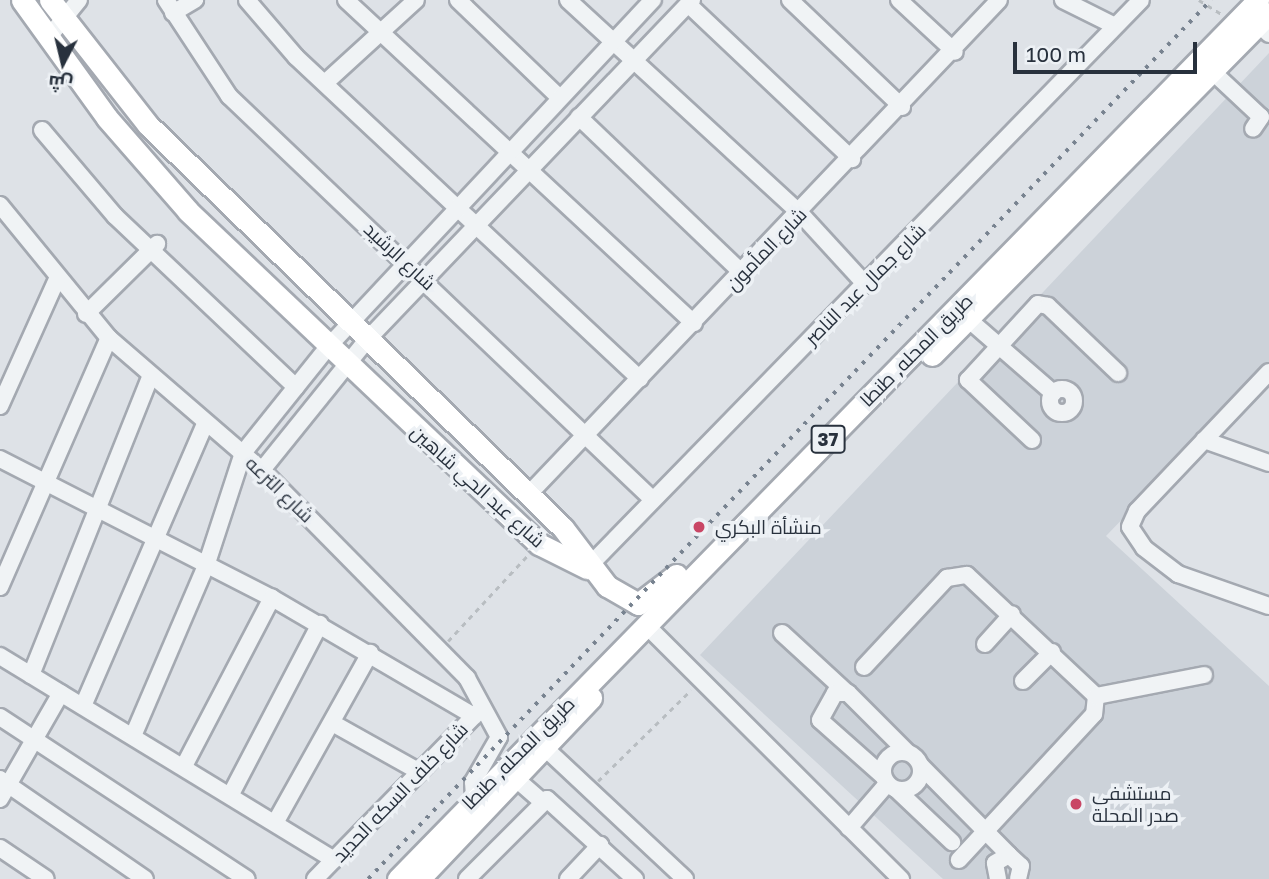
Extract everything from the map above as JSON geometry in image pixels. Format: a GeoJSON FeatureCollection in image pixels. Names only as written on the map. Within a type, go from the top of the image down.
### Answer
{"type":"FeatureCollection","features":[{"type":"Feature","properties":{"kind":"main road","name":"شارع عبد الحي شاهين"},"geometry":{"type":"LineString","coordinates":[[22,0],[48,38],[179,202],[327,348],[539,544],[587,568]]}},
{"type":"Feature","properties":{"kind":"main road","name":"شارع عبد الحي شاهين"},"geometry":{"type":"LineString","coordinates":[[50,0],[148,125],[366,341],[563,528],[587,568]]}},
{"type":"Feature","properties":{"kind":"main road","name":"طريق المحله, طنطا"},"geometry":{"type":"LineString","coordinates":[[398,879],[474,795],[717,552],[1258,0]]}},
{"type":"Feature","properties":{"kind":"main road","name":"طريق المحله, طنطا"},"geometry":{"type":"LineString","coordinates":[[419,879],[654,633],[1266,23]]}},
{"type":"Feature","properties":{"kind":"main road"},"geometry":{"type":"LineString","coordinates":[[587,568],[629,604],[638,604],[702,552],[717,552]]}},
{"type":"Feature","properties":{"kind":"street"},"geometry":{"type":"LineString","coordinates":[[48,38],[79,0]]}},
{"type":"Feature","properties":{"kind":"street"},"geometry":{"type":"LineString","coordinates":[[170,7],[195,0]]}},
{"type":"Feature","properties":{"kind":"street"},"geometry":{"type":"LineString","coordinates":[[247,0],[325,83],[640,379]]}},
{"type":"Feature","properties":{"kind":"street"},"geometry":{"type":"LineString","coordinates":[[346,0],[694,323]]}},
{"type":"Feature","properties":{"kind":"street"},"geometry":{"type":"LineString","coordinates":[[325,83],[415,0]]}},
{"type":"Feature","properties":{"kind":"street"},"geometry":{"type":"LineString","coordinates":[[458,0],[560,99]]}},
{"type":"Feature","properties":{"kind":"street"},"geometry":{"type":"LineString","coordinates":[[568,0],[800,213],[865,284]]}},
{"type":"Feature","properties":{"kind":"street"},"geometry":{"type":"LineString","coordinates":[[133,736],[207,563],[243,453],[327,348],[653,0]]}},
{"type":"Feature","properties":{"kind":"street"},"geometry":{"type":"LineString","coordinates":[[790,0],[902,107]]}},
{"type":"Feature","properties":{"kind":"street"},"geometry":{"type":"LineString","coordinates":[[899,0],[955,52]]}},
{"type":"Feature","properties":{"kind":"street","name":"شارع المأمون"},"geometry":{"type":"LineString","coordinates":[[528,495],[955,52],[999,0]]}},
{"type":"Feature","properties":{"kind":"street"},"geometry":{"type":"LineString","coordinates":[[1063,0],[1115,26]]}},
{"type":"Feature","properties":{"kind":"street","name":"شارع جمال عبد الناصر"},"geometry":{"type":"LineString","coordinates":[[587,568],[1141,0]]}},
{"type":"Feature","properties":{"kind":"street"},"geometry":{"type":"LineString","coordinates":[[262,470],[366,341],[690,2],[852,159]]}},
{"type":"Feature","properties":{"kind":"street","name":"شارع الرشيد"},"geometry":{"type":"LineString","coordinates":[[170,7],[229,96],[589,433],[652,499]]}},
{"type":"Feature","properties":{"kind":"street"},"geometry":{"type":"LineString","coordinates":[[1214,74],[1261,117],[1253,129]]}},
{"type":"Feature","properties":{"kind":"street"},"geometry":{"type":"LineString","coordinates":[[579,117],[742,273]]}},
{"type":"Feature","properties":{"kind":"street"},"geometry":{"type":"LineString","coordinates":[[42,130],[153,248],[296,387]]}},
{"type":"Feature","properties":{"kind":"street","name":"شارع الترعه"},"geometry":{"type":"LineString","coordinates":[[0,205],[57,279],[109,338],[150,378],[262,470],[442,647],[499,745],[475,778],[474,795]]}},
{"type":"Feature","properties":{"kind":"street"},"geometry":{"type":"LineString","coordinates":[[86,314],[153,248]]}},
{"type":"Feature","properties":{"kind":"street"},"geometry":{"type":"LineString","coordinates":[[0,406],[57,279]]}},
{"type":"Feature","properties":{"kind":"street"},"geometry":{"type":"LineString","coordinates":[[1032,440],[968,384],[999,346],[1045,303],[1118,373]]}},
{"type":"Feature","properties":{"kind":"street"},"geometry":{"type":"LineString","coordinates":[[968,318],[1053,393]]}},
{"type":"Feature","properties":{"kind":"street"},"geometry":{"type":"LineString","coordinates":[[0,587],[48,484],[109,338]]}},
{"type":"Feature","properties":{"kind":"street"},"geometry":{"type":"LineString","coordinates":[[1269,372],[1137,511],[1134,537],[1178,574],[1269,606]]}},
{"type":"Feature","properties":{"kind":"street"},"geometry":{"type":"LineString","coordinates":[[31,675],[100,510],[150,378]]}},
{"type":"Feature","properties":{"kind":"street"},"geometry":{"type":"LineString","coordinates":[[83,706],[205,424]]}},
{"type":"Feature","properties":{"kind":"street"},"geometry":{"type":"LineString","coordinates":[[1204,440],[1269,463]]}},
{"type":"Feature","properties":{"kind":"street"},"geometry":{"type":"LineString","coordinates":[[0,459],[207,563],[479,711]]}},
{"type":"Feature","properties":{"kind":"street"},"geometry":{"type":"LineString","coordinates":[[864,667],[953,575],[974,578],[1096,696]]}},
{"type":"Feature","properties":{"kind":"street"},"geometry":{"type":"LineString","coordinates":[[184,766],[272,598]]}},
{"type":"Feature","properties":{"kind":"street"},"geometry":{"type":"LineString","coordinates":[[985,643],[1012,614]]}},
{"type":"Feature","properties":{"kind":"street"},"geometry":{"type":"LineString","coordinates":[[231,794],[320,624]]}},
{"type":"Feature","properties":{"kind":"street"},"geometry":{"type":"LineString","coordinates":[[654,633],[901,879]]}},
{"type":"Feature","properties":{"kind":"street"},"geometry":{"type":"LineString","coordinates":[[782,633],[987,830],[1009,856],[1019,862],[1019,879]]}},
{"type":"Feature","properties":{"kind":"street"},"geometry":{"type":"LineString","coordinates":[[1023,681],[1052,652]]}},
{"type":"Feature","properties":{"kind":"street"},"geometry":{"type":"LineString","coordinates":[[275,823],[334,724],[370,653]]}},
{"type":"Feature","properties":{"kind":"street"},"geometry":{"type":"LineString","coordinates":[[0,656],[231,794],[334,860]]}},
{"type":"Feature","properties":{"kind":"street"},"geometry":{"type":"LineString","coordinates":[[1096,696],[1204,675]]}},
{"type":"Feature","properties":{"kind":"street"},"geometry":{"type":"LineString","coordinates":[[845,691],[835,693],[820,720],[951,842]]}},
{"type":"Feature","properties":{"kind":"street"},"geometry":{"type":"LineString","coordinates":[[0,799],[4,782],[35,739],[61,693]]}},
{"type":"Feature","properties":{"kind":"street"},"geometry":{"type":"LineString","coordinates":[[959,860],[1094,714],[1096,696]]}},
{"type":"Feature","properties":{"kind":"street","name":"شارع خلف السكه الحديد"},"geometry":{"type":"LineString","coordinates":[[315,879],[479,711]]}},
{"type":"Feature","properties":{"kind":"street"},"geometry":{"type":"LineString","coordinates":[[0,717],[247,879]]}},
{"type":"Feature","properties":{"kind":"street"},"geometry":{"type":"LineString","coordinates":[[334,724],[420,772]]}},
{"type":"Feature","properties":{"kind":"street"},"geometry":{"type":"LineString","coordinates":[[544,747],[685,879]]}},
{"type":"Feature","properties":{"kind":"street"},"geometry":{"type":"LineString","coordinates":[[849,828],[889,783],[888,757],[907,752]]}},
{"type":"Feature","properties":{"kind":"street"},"geometry":{"type":"LineString","coordinates":[[889,783],[916,785],[921,766]]}},
{"type":"Feature","properties":{"kind":"street"},"geometry":{"type":"LineString","coordinates":[[515,778],[541,801]]}},
{"type":"Feature","properties":{"kind":"street"},"geometry":{"type":"LineString","coordinates":[[4,782],[145,879]]}},
{"type":"Feature","properties":{"kind":"street"},"geometry":{"type":"LineString","coordinates":[[467,879],[541,801],[553,800],[635,879]]}},
{"type":"Feature","properties":{"kind":"street"},"geometry":{"type":"LineString","coordinates":[[568,879],[600,845]]}},
{"type":"Feature","properties":{"kind":"street"},"geometry":{"type":"LineString","coordinates":[[0,848],[46,879]]}},
{"type":"Feature","properties":{"kind":"street"},"geometry":{"type":"LineString","coordinates":[[998,879],[995,863],[1009,856]]}},
{"type":"Feature","properties":{"kind":"path"},"geometry":{"type":"LineString","coordinates":[[1199,0],[1236,24]]}},
{"type":"Feature","properties":{"kind":"path"},"geometry":{"type":"LineString","coordinates":[[442,647],[539,544]]}},
{"type":"Feature","properties":{"kind":"path"},"geometry":{"type":"LineString","coordinates":[[590,789],[701,680]]}},
{"type":"Feature","properties":{"kind":"shaded area"},"geometry":{"type":"Polygon","coordinates":[[[1269,53],[1269,367],[1106,536],[1269,686],[1269,879],[943,879],[700,655],[1269,53]]]}},
{"type":"Feature","properties":{"kind":"railway"},"geometry":{"type":"LineString","coordinates":[[368,879],[1211,0]]}},
{"type":"Feature","properties":{"kind":"place","name":"منشأة البكري"},"geometry":{"type":"Point","coordinates":[699,527]}},
{"type":"Feature","properties":{"kind":"place","name":"مستشفى صدر المحلة"},"geometry":{"type":"Point","coordinates":[1076,804]}}]}
